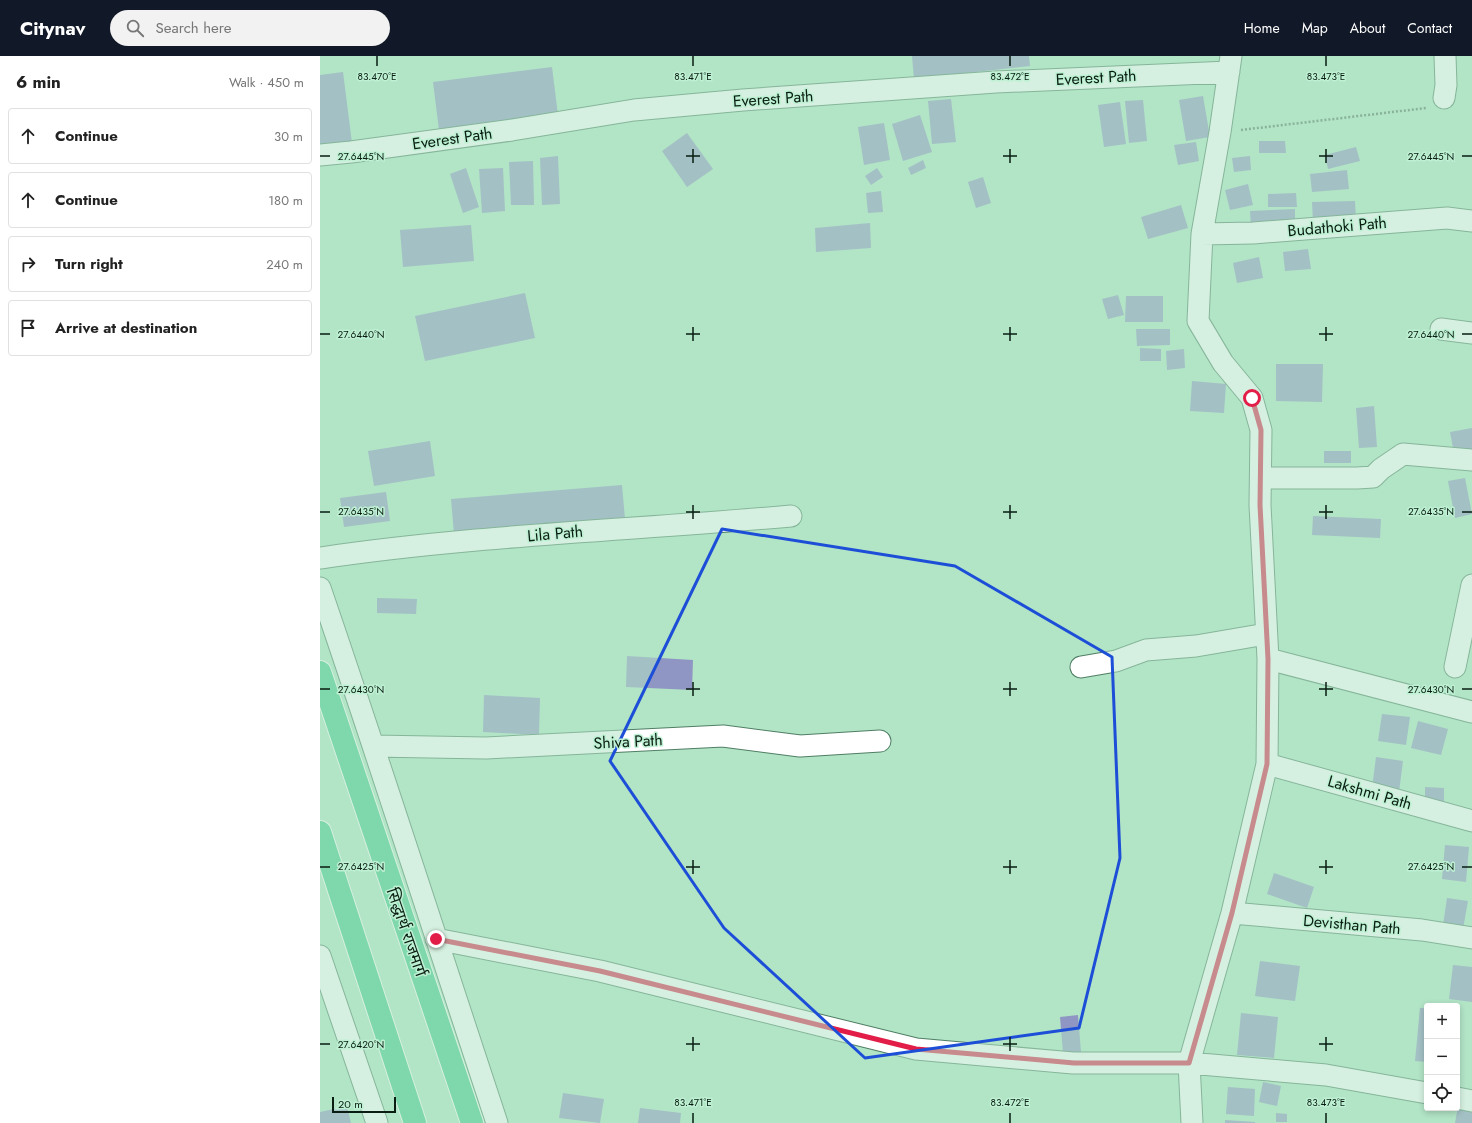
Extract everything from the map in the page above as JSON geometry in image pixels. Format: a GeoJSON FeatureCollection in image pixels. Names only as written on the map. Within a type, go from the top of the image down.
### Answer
{"type":"FeatureCollection","features":[{"type":"Feature","properties":{"kind":"highway","name":"सिद्धार्थ राजमार्ग"},"geometry":{"type":"LineString","coordinates":[[320,672],[472,1123]]}},
{"type":"Feature","properties":{"kind":"highway"},"geometry":{"type":"LineString","coordinates":[[320,832],[415,1123]]}},
{"type":"Feature","properties":{"kind":"street"},"geometry":{"type":"LineString","coordinates":[[1444,98],[1446,85],[1445,56]]}},
{"type":"Feature","properties":{"kind":"street"},"geometry":{"type":"LineString","coordinates":[[1192,1123],[1189,1063],[1232,913],[1267,764],[1268,659],[1260,505],[1261,430],[1252,398],[1223,363],[1198,321],[1202,234],[1230,64]]}},
{"type":"Feature","properties":{"kind":"street","name":"Everest Path"},"geometry":{"type":"LineString","coordinates":[[320,155],[512,130],[634,110],[743,100],[1230,64]]}},
{"type":"Feature","properties":{"kind":"street","name":"Budathoki Path"},"geometry":{"type":"LineString","coordinates":[[1202,234],[1253,233],[1447,218],[1472,221]]}},
{"type":"Feature","properties":{"kind":"street"},"geometry":{"type":"LineString","coordinates":[[1441,329],[1472,332]]}},
{"type":"Feature","properties":{"kind":"street"},"geometry":{"type":"LineString","coordinates":[[1261,478],[1373,477],[1381,469],[1403,454],[1472,460]]}},
{"type":"Feature","properties":{"kind":"street","name":"Lila Path"},"geometry":{"type":"LineString","coordinates":[[320,558],[379,549],[467,540],[791,516]]}},
{"type":"Feature","properties":{"kind":"street"},"geometry":{"type":"LineString","coordinates":[[1455,668],[1472,586]]}},
{"type":"Feature","properties":{"kind":"street"},"geometry":{"type":"LineString","coordinates":[[320,588],[374,746],[497,1123]]}},
{"type":"Feature","properties":{"kind":"street"},"geometry":{"type":"LineString","coordinates":[[1081,667],[1116,662],[1146,650],[1196,646],[1266,634]]}},
{"type":"Feature","properties":{"kind":"street"},"geometry":{"type":"LineString","coordinates":[[1268,659],[1472,712]]}},
{"type":"Feature","properties":{"kind":"street","name":"Shiva Path"},"geometry":{"type":"LineString","coordinates":[[374,746],[486,748],[723,736],[800,746],[880,741]]}},
{"type":"Feature","properties":{"kind":"street","name":"Lakshmi Path"},"geometry":{"type":"LineString","coordinates":[[1267,764],[1472,821]]}},
{"type":"Feature","properties":{"kind":"street","name":"Devisthan Path"},"geometry":{"type":"LineString","coordinates":[[1232,913],[1422,930],[1472,938]]}},
{"type":"Feature","properties":{"kind":"street"},"geometry":{"type":"LineString","coordinates":[[436,939],[600,971],[916,1049],[1074,1063],[1189,1063],[1326,1075],[1424,1092]]}},
{"type":"Feature","properties":{"kind":"street"},"geometry":{"type":"LineString","coordinates":[[320,956],[377,1123]]}},
{"type":"Feature","properties":{"kind":"street"},"geometry":{"type":"LineString","coordinates":[[1460,1099],[1472,1101]]}},
{"type":"Feature","properties":{"kind":"path"},"geometry":{"type":"LineString","coordinates":[[1220,132],[1429,108],[1444,98]]}},
{"type":"Feature","properties":{"kind":"highlighted area"},"geometry":{"type":"Polygon","coordinates":[[[722,529],[955,566],[1112,657],[1120,858],[1079,1028],[865,1058],[724,928],[610,761],[722,529]]]}},
{"type":"Feature","properties":{"kind":"building"},"geometry":{"type":"Polygon","coordinates":[[[912,56],[1029,56],[1030,66],[914,79],[912,56]]]}},
{"type":"Feature","properties":{"kind":"building"},"geometry":{"type":"Polygon","coordinates":[[[552,67],[558,115],[439,130],[433,82],[552,67]]]}},
{"type":"Feature","properties":{"kind":"building"},"geometry":{"type":"Polygon","coordinates":[[[343,72],[352,143],[320,147],[320,75],[343,72]]]}},
{"type":"Feature","properties":{"kind":"building"},"geometry":{"type":"Polygon","coordinates":[[[1203,96],[1210,137],[1186,141],[1179,100],[1203,96]]]}},
{"type":"Feature","properties":{"kind":"building"},"geometry":{"type":"Polygon","coordinates":[[[951,99],[956,142],[932,144],[928,101],[951,99]]]}},
{"type":"Feature","properties":{"kind":"building"},"geometry":{"type":"Polygon","coordinates":[[[1143,100],[1147,141],[1129,143],[1125,101],[1143,100]]]}},
{"type":"Feature","properties":{"kind":"building"},"geometry":{"type":"Polygon","coordinates":[[[1120,102],[1126,144],[1104,147],[1098,105],[1120,102]]]}},
{"type":"Feature","properties":{"kind":"building"},"geometry":{"type":"Polygon","coordinates":[[[920,115],[932,152],[903,161],[892,124],[920,115]]]}},
{"type":"Feature","properties":{"kind":"building"},"geometry":{"type":"Polygon","coordinates":[[[884,123],[890,160],[864,165],[858,127],[884,123]]]}},
{"type":"Feature","properties":{"kind":"building"},"geometry":{"type":"Polygon","coordinates":[[[687,133],[713,169],[687,187],[662,151],[687,133]]]}},
{"type":"Feature","properties":{"kind":"building"},"geometry":{"type":"Polygon","coordinates":[[[1259,141],[1285,141],[1286,153],[1259,153],[1259,141]]]}},
{"type":"Feature","properties":{"kind":"building"},"geometry":{"type":"Polygon","coordinates":[[[1196,142],[1199,161],[1178,165],[1174,145],[1196,142]]]}},
{"type":"Feature","properties":{"kind":"building"},"geometry":{"type":"Polygon","coordinates":[[[1356,147],[1360,161],[1328,169],[1325,155],[1356,147]]]}},
{"type":"Feature","properties":{"kind":"building"},"geometry":{"type":"Polygon","coordinates":[[[558,156],[560,204],[542,205],[540,158],[558,156]]]}},
{"type":"Feature","properties":{"kind":"building"},"geometry":{"type":"Polygon","coordinates":[[[1250,156],[1251,170],[1234,172],[1232,158],[1250,156]]]}},
{"type":"Feature","properties":{"kind":"building"},"geometry":{"type":"Polygon","coordinates":[[[923,160],[926,168],[911,175],[908,168],[923,160]]]}},
{"type":"Feature","properties":{"kind":"building"},"geometry":{"type":"Polygon","coordinates":[[[533,161],[534,205],[511,205],[509,162],[533,161]]]}},
{"type":"Feature","properties":{"kind":"building"},"geometry":{"type":"Polygon","coordinates":[[[466,168],[479,207],[463,213],[450,174],[466,168]]]}},
{"type":"Feature","properties":{"kind":"building"},"geometry":{"type":"Polygon","coordinates":[[[503,168],[505,211],[482,213],[479,169],[503,168]]]}},
{"type":"Feature","properties":{"kind":"building"},"geometry":{"type":"Polygon","coordinates":[[[877,168],[883,177],[871,185],[865,176],[877,168]]]}},
{"type":"Feature","properties":{"kind":"building"},"geometry":{"type":"Polygon","coordinates":[[[1347,170],[1349,189],[1312,192],[1310,174],[1347,170]]]}},
{"type":"Feature","properties":{"kind":"building"},"geometry":{"type":"Polygon","coordinates":[[[983,177],[991,203],[976,208],[968,182],[983,177]]]}},
{"type":"Feature","properties":{"kind":"building"},"geometry":{"type":"Polygon","coordinates":[[[1248,184],[1253,205],[1230,210],[1225,190],[1248,184]]]}},
{"type":"Feature","properties":{"kind":"building"},"geometry":{"type":"Polygon","coordinates":[[[881,191],[883,212],[868,213],[866,193],[881,191]]]}},
{"type":"Feature","properties":{"kind":"building"},"geometry":{"type":"Polygon","coordinates":[[[1296,193],[1297,207],[1268,207],[1268,194],[1296,193]]]}},
{"type":"Feature","properties":{"kind":"building"},"geometry":{"type":"Polygon","coordinates":[[[1355,201],[1356,220],[1313,222],[1312,202],[1355,201]]]}},
{"type":"Feature","properties":{"kind":"building"},"geometry":{"type":"Polygon","coordinates":[[[1181,205],[1188,228],[1148,239],[1141,217],[1181,205]]]}},
{"type":"Feature","properties":{"kind":"building"},"geometry":{"type":"Polygon","coordinates":[[[1295,209],[1295,226],[1251,229],[1250,211],[1295,209]]]}},
{"type":"Feature","properties":{"kind":"building"},"geometry":{"type":"Polygon","coordinates":[[[870,223],[871,248],[816,252],[815,228],[870,223]]]}},
{"type":"Feature","properties":{"kind":"building"},"geometry":{"type":"Polygon","coordinates":[[[471,225],[474,261],[403,267],[400,230],[471,225]]]}},
{"type":"Feature","properties":{"kind":"building"},"geometry":{"type":"Polygon","coordinates":[[[1308,249],[1311,269],[1285,271],[1283,252],[1308,249]]]}},
{"type":"Feature","properties":{"kind":"building"},"geometry":{"type":"Polygon","coordinates":[[[1259,257],[1263,278],[1237,283],[1233,263],[1259,257]]]}},
{"type":"Feature","properties":{"kind":"building"},"geometry":{"type":"Polygon","coordinates":[[[525,293],[535,338],[425,361],[415,316],[525,293]]]}},
{"type":"Feature","properties":{"kind":"building"},"geometry":{"type":"Polygon","coordinates":[[[1118,295],[1124,315],[1108,319],[1102,299],[1118,295]]]}},
{"type":"Feature","properties":{"kind":"building"},"geometry":{"type":"Polygon","coordinates":[[[1126,296],[1163,296],[1163,322],[1125,322],[1126,296]]]}},
{"type":"Feature","properties":{"kind":"building"},"geometry":{"type":"Polygon","coordinates":[[[1136,329],[1170,329],[1170,345],[1137,346],[1136,329]]]}},
{"type":"Feature","properties":{"kind":"building"},"geometry":{"type":"Polygon","coordinates":[[[1140,348],[1161,349],[1161,361],[1140,361],[1140,348]]]}},
{"type":"Feature","properties":{"kind":"building"},"geometry":{"type":"Polygon","coordinates":[[[1184,349],[1185,368],[1167,370],[1166,351],[1184,349]]]}},
{"type":"Feature","properties":{"kind":"building"},"geometry":{"type":"Polygon","coordinates":[[[1276,364],[1323,364],[1322,402],[1276,401],[1276,364]]]}},
{"type":"Feature","properties":{"kind":"building"},"geometry":{"type":"Polygon","coordinates":[[[1192,381],[1226,384],[1224,413],[1190,411],[1192,381]]]}},
{"type":"Feature","properties":{"kind":"building"},"geometry":{"type":"Polygon","coordinates":[[[1374,406],[1377,447],[1359,448],[1356,408],[1374,406]]]}},
{"type":"Feature","properties":{"kind":"building"},"geometry":{"type":"Polygon","coordinates":[[[1472,428],[1472,455],[1455,459],[1450,432],[1472,428]]]}},
{"type":"Feature","properties":{"kind":"building"},"geometry":{"type":"Polygon","coordinates":[[[430,441],[435,476],[374,486],[368,451],[430,441]]]}},
{"type":"Feature","properties":{"kind":"building"},"geometry":{"type":"Polygon","coordinates":[[[1324,451],[1351,451],[1351,463],[1324,463],[1324,451]]]}},
{"type":"Feature","properties":{"kind":"building"},"geometry":{"type":"Polygon","coordinates":[[[1465,478],[1472,514],[1455,518],[1448,481],[1465,478]]]}},
{"type":"Feature","properties":{"kind":"building"},"geometry":{"type":"Polygon","coordinates":[[[622,485],[625,519],[454,534],[451,499],[622,485]]]}},
{"type":"Feature","properties":{"kind":"building"},"geometry":{"type":"Polygon","coordinates":[[[386,492],[390,521],[344,527],[340,498],[386,492]]]}},
{"type":"Feature","properties":{"kind":"building"},"geometry":{"type":"Polygon","coordinates":[[[1313,516],[1381,519],[1380,538],[1312,535],[1313,516]]]}},
{"type":"Feature","properties":{"kind":"building"},"geometry":{"type":"Polygon","coordinates":[[[377,598],[417,599],[416,614],[377,613],[377,598]]]}},
{"type":"Feature","properties":{"kind":"building"},"geometry":{"type":"Polygon","coordinates":[[[627,656],[693,660],[692,690],[626,687],[627,656]]]}},
{"type":"Feature","properties":{"kind":"building"},"geometry":{"type":"Polygon","coordinates":[[[484,695],[540,698],[539,735],[483,732],[484,695]]]}},
{"type":"Feature","properties":{"kind":"building"},"geometry":{"type":"Polygon","coordinates":[[[1382,714],[1410,717],[1406,745],[1378,741],[1382,714]]]}},
{"type":"Feature","properties":{"kind":"building"},"geometry":{"type":"Polygon","coordinates":[[[1418,721],[1448,729],[1441,755],[1411,748],[1418,721]]]}},
{"type":"Feature","properties":{"kind":"building"},"geometry":{"type":"Polygon","coordinates":[[[1376,757],[1403,761],[1399,792],[1372,788],[1376,757]]]}},
{"type":"Feature","properties":{"kind":"building"},"geometry":{"type":"Polygon","coordinates":[[[1425,787],[1444,788],[1444,804],[1425,804],[1425,787]]]}},
{"type":"Feature","properties":{"kind":"building"},"geometry":{"type":"Polygon","coordinates":[[[1445,845],[1469,847],[1466,882],[1442,879],[1445,845]]]}},
{"type":"Feature","properties":{"kind":"building"},"geometry":{"type":"Polygon","coordinates":[[[1274,873],[1314,887],[1307,908],[1267,894],[1274,873]]]}},
{"type":"Feature","properties":{"kind":"building"},"geometry":{"type":"Polygon","coordinates":[[[1447,898],[1468,901],[1463,929],[1443,925],[1447,898]]]}},
{"type":"Feature","properties":{"kind":"building"},"geometry":{"type":"Polygon","coordinates":[[[1260,961],[1300,966],[1295,1001],[1255,996],[1260,961]]]}},
{"type":"Feature","properties":{"kind":"building"},"geometry":{"type":"Polygon","coordinates":[[[1453,965],[1472,967],[1472,1002],[1449,999],[1453,965]]]}},
{"type":"Feature","properties":{"kind":"building"},"geometry":{"type":"Polygon","coordinates":[[[1420,1008],[1424,1008],[1424,1062],[1415,1061],[1420,1008]]]}},
{"type":"Feature","properties":{"kind":"building"},"geometry":{"type":"Polygon","coordinates":[[[1241,1013],[1278,1017],[1274,1058],[1237,1055],[1241,1013]]]}},
{"type":"Feature","properties":{"kind":"building"},"geometry":{"type":"Polygon","coordinates":[[[1078,1015],[1081,1052],[1063,1053],[1060,1017],[1078,1015]]]}},
{"type":"Feature","properties":{"kind":"building"},"geometry":{"type":"Polygon","coordinates":[[[1263,1082],[1281,1086],[1277,1106],[1259,1102],[1263,1082]]]}},
{"type":"Feature","properties":{"kind":"building"},"geometry":{"type":"Polygon","coordinates":[[[1228,1087],[1255,1089],[1254,1116],[1226,1114],[1228,1087]]]}},
{"type":"Feature","properties":{"kind":"building"},"geometry":{"type":"Polygon","coordinates":[[[563,1093],[604,1099],[600,1123],[559,1118],[563,1093]]]}},
{"type":"Feature","properties":{"kind":"building"},"geometry":{"type":"Polygon","coordinates":[[[347,1106],[351,1123],[320,1123],[320,1112],[347,1106]]]}},
{"type":"Feature","properties":{"kind":"building"},"geometry":{"type":"Polygon","coordinates":[[[1460,1106],[1472,1109],[1472,1123],[1455,1123],[1457,1111],[1460,1111],[1460,1106]]]}},
{"type":"Feature","properties":{"kind":"building"},"geometry":{"type":"Polygon","coordinates":[[[640,1108],[681,1113],[680,1123],[638,1123],[640,1108]]]}},
{"type":"Feature","properties":{"kind":"building"},"geometry":{"type":"Polygon","coordinates":[[[1276,1113],[1287,1114],[1287,1122],[1276,1122],[1276,1113]]]}},
{"type":"Feature","properties":{"kind":"building"},"geometry":{"type":"Polygon","coordinates":[[[1225,1120],[1255,1122],[1255,1123],[1225,1123],[1225,1120]]]}},
{"type":"Feature","properties":{"kind":"route"},"geometry":{"type":"LineString","coordinates":[[436,939],[600,971],[916,1049],[1074,1063],[1189,1063],[1232,913],[1267,764],[1268,659],[1260,505],[1261,430],[1252,398]]}}]}
